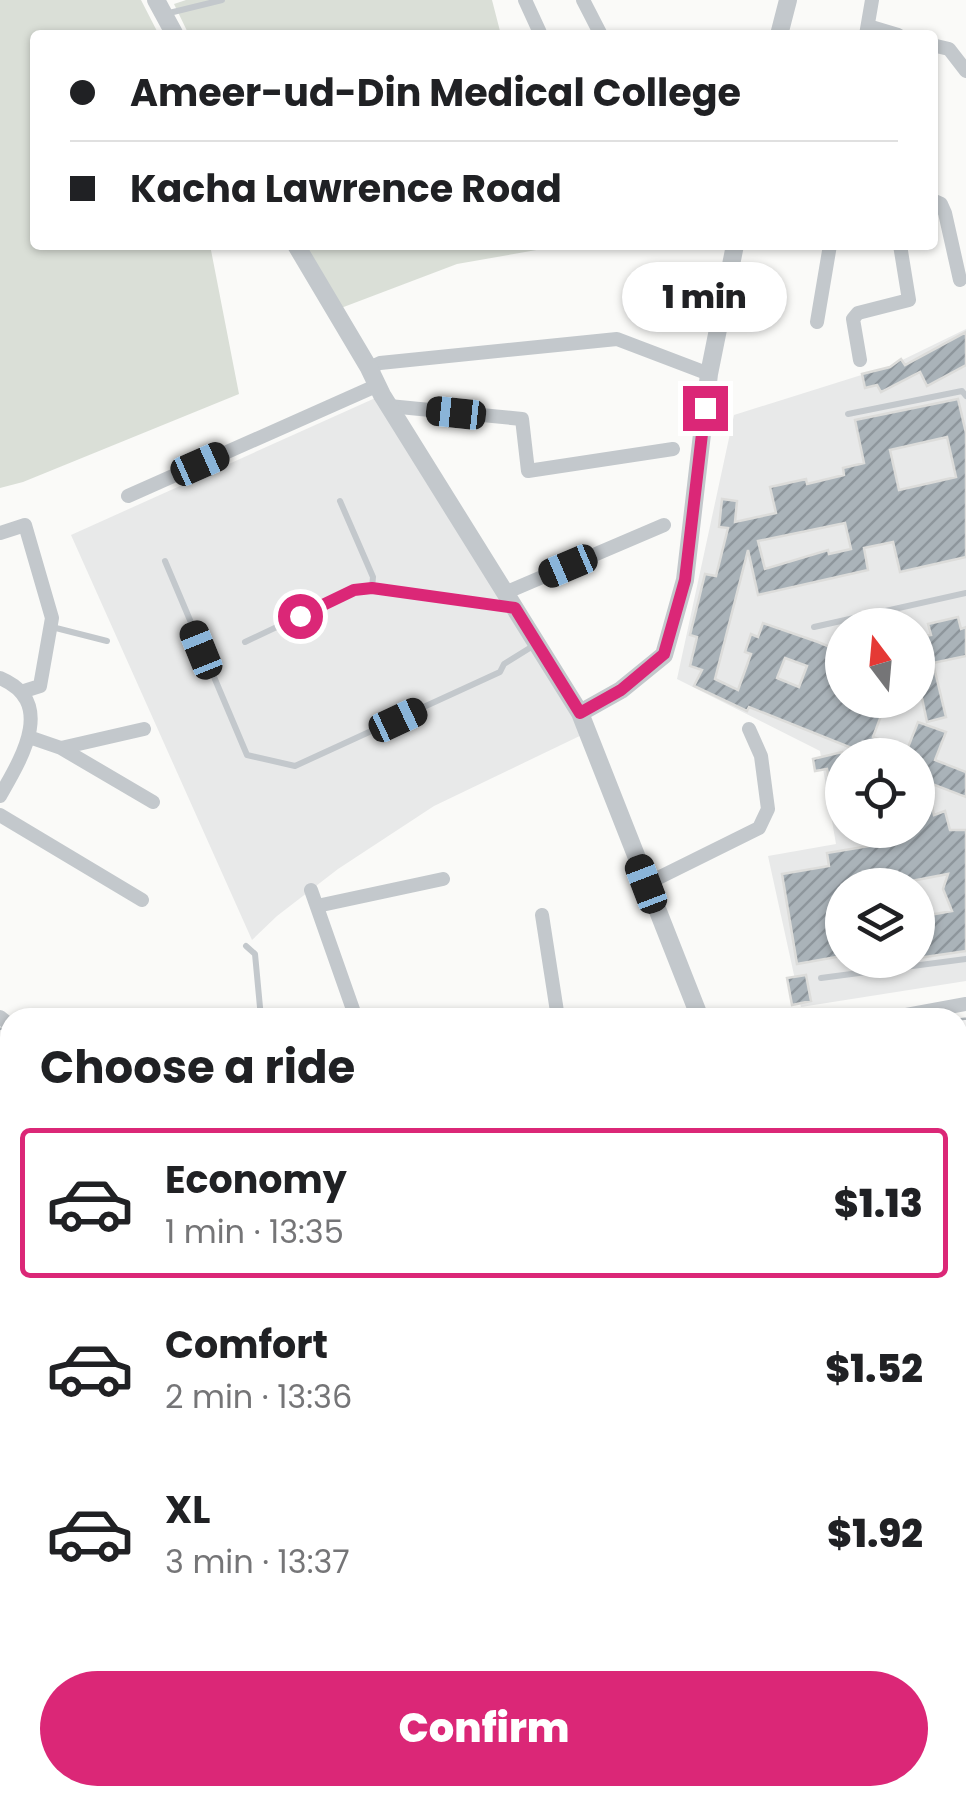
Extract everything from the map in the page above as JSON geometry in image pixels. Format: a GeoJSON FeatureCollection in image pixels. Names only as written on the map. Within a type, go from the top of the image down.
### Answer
{"type":"FeatureCollection","features":[{"type":"Feature","properties":{"kind":"street"},"geometry":{"type":"LineString","coordinates":[[526,0],[539,30]]}},
{"type":"Feature","properties":{"kind":"street"},"geometry":{"type":"LineString","coordinates":[[583,0],[598,30]]}},
{"type":"Feature","properties":{"kind":"street"},"geometry":{"type":"LineString","coordinates":[[780,30],[788,0]]}},
{"type":"Feature","properties":{"kind":"street"},"geometry":{"type":"LineString","coordinates":[[867,30],[872,0]]}},
{"type":"Feature","properties":{"kind":"street"},"geometry":{"type":"LineString","coordinates":[[160,7],[172,30]]}},
{"type":"Feature","properties":{"kind":"street"},"geometry":{"type":"LineString","coordinates":[[938,47],[949,50],[966,71]]}},
{"type":"Feature","properties":{"kind":"street"},"geometry":{"type":"LineString","coordinates":[[938,203],[945,212],[960,280]]}},
{"type":"Feature","properties":{"kind":"street"},"geometry":{"type":"LineString","coordinates":[[299,250],[389,406],[580,713],[696,1008]]}},
{"type":"Feature","properties":{"kind":"street"},"geometry":{"type":"LineString","coordinates":[[580,713],[621,690],[664,654],[685,580],[709,374],[733,250]]}},
{"type":"Feature","properties":{"kind":"street"},"geometry":{"type":"LineString","coordinates":[[817,322],[829,250]]}},
{"type":"Feature","properties":{"kind":"street"},"geometry":{"type":"LineString","coordinates":[[860,360],[853,319],[858,313],[909,300],[901,250]]}},
{"type":"Feature","properties":{"kind":"street"},"geometry":{"type":"LineString","coordinates":[[370,368],[380,362],[617,339],[709,374]]}},
{"type":"Feature","properties":{"kind":"street"},"geometry":{"type":"LineString","coordinates":[[128,496],[378,385]]}},
{"type":"Feature","properties":{"kind":"street"},"geometry":{"type":"LineString","coordinates":[[389,406],[522,419],[528,471],[672,449]]}},
{"type":"Feature","properties":{"kind":"street"},"geometry":{"type":"LineString","coordinates":[[510,600],[664,525]]}},
{"type":"Feature","properties":{"kind":"street"},"geometry":{"type":"LineString","coordinates":[[0,533],[25,526],[52,618],[40,686],[21,692]]}},
{"type":"Feature","properties":{"kind":"street"},"geometry":{"type":"LineString","coordinates":[[0,678],[17,685],[27,700],[29,737],[27,750],[0,795]]}},
{"type":"Feature","properties":{"kind":"street"},"geometry":{"type":"LineString","coordinates":[[61,748],[144,730]]}},
{"type":"Feature","properties":{"kind":"street"},"geometry":{"type":"LineString","coordinates":[[646,884],[759,828],[768,809],[761,756],[750,730]]}},
{"type":"Feature","properties":{"kind":"street"},"geometry":{"type":"LineString","coordinates":[[29,737],[61,748],[153,802]]}},
{"type":"Feature","properties":{"kind":"street"},"geometry":{"type":"LineString","coordinates":[[0,814],[142,900]]}},
{"type":"Feature","properties":{"kind":"street"},"geometry":{"type":"LineString","coordinates":[[317,906],[443,879]]}},
{"type":"Feature","properties":{"kind":"street"},"geometry":{"type":"LineString","coordinates":[[311,890],[353,1008]]}},
{"type":"Feature","properties":{"kind":"street"},"geometry":{"type":"LineString","coordinates":[[542,915],[556,1008]]}},
{"type":"Feature","properties":{"kind":"lane"},"geometry":{"type":"LineString","coordinates":[[160,7],[222,0]]}},
{"type":"Feature","properties":{"kind":"lane"},"geometry":{"type":"LineString","coordinates":[[848,414],[962,390],[966,396]]}},
{"type":"Feature","properties":{"kind":"lane"},"geometry":{"type":"LineString","coordinates":[[340,501],[373,578],[372,588]]}},
{"type":"Feature","properties":{"kind":"lane"},"geometry":{"type":"LineString","coordinates":[[165,561],[247,755],[295,766],[500,672],[504,664],[535,644]]}},
{"type":"Feature","properties":{"kind":"lane"},"geometry":{"type":"LineString","coordinates":[[245,642],[354,590],[372,588],[510,600]]}},
{"type":"Feature","properties":{"kind":"lane"},"geometry":{"type":"LineString","coordinates":[[814,627],[966,593]]}},
{"type":"Feature","properties":{"kind":"lane"},"geometry":{"type":"LineString","coordinates":[[51,627],[107,641]]}},
{"type":"Feature","properties":{"kind":"lane"},"geometry":{"type":"LineString","coordinates":[[246,946],[255,954],[260,1008]]}},
{"type":"Feature","properties":{"kind":"lane"},"geometry":{"type":"LineString","coordinates":[[820,978],[966,958]]}},
{"type":"Feature","properties":{"kind":"shaded area"},"geometry":{"type":"Polygon","coordinates":[[[0,0],[141,0],[156,30],[30,30],[30,250],[211,250],[239,394],[0,488],[0,0]]]}},
{"type":"Feature","properties":{"kind":"shaded area"},"geometry":{"type":"Polygon","coordinates":[[[186,0],[492,0],[500,30],[187,30],[174,4],[186,0]]]}},
{"type":"Feature","properties":{"kind":"shaded area"},"geometry":{"type":"Polygon","coordinates":[[[307,250],[537,250],[457,264],[341,308],[307,250]]]}},
{"type":"Feature","properties":{"kind":"shaded area"},"geometry":{"type":"Polygon","coordinates":[[[966,329],[966,981],[801,1007],[768,856],[825,846],[935,848],[935,738],[825,738],[825,780],[820,751],[677,679],[734,415],[890,366],[966,329]]]}},
{"type":"Feature","properties":{"kind":"shaded area"},"geometry":{"type":"Polygon","coordinates":[[[382,395],[588,732],[434,806],[338,869],[252,940],[71,535],[382,395]]]}},
{"type":"Feature","properties":{"kind":"building"},"geometry":{"type":"Polygon","coordinates":[[[966,332],[966,365],[927,386],[920,372],[881,392],[877,385],[865,388],[862,374],[890,367],[901,359],[905,365],[966,332]]]}},
{"type":"Feature","properties":{"kind":"building"},"geometry":{"type":"Polygon","coordinates":[[[958,399],[966,433],[966,557],[900,572],[893,542],[864,548],[868,570],[758,595],[748,550],[715,679],[738,690],[751,654],[745,652],[751,634],[758,637],[763,623],[818,642],[825,645],[825,718],[880,718],[876,738],[826,738],[749,707],[747,711],[694,686],[702,670],[690,666],[697,637],[690,635],[705,574],[716,576],[728,528],[719,527],[722,499],[737,501],[735,522],[776,513],[770,487],[844,475],[843,468],[864,463],[855,420],[958,399]],[[947,437],[890,450],[899,490],[956,477],[947,437]],[[845,523],[758,541],[765,569],[828,550],[829,554],[851,549],[845,523]],[[785,658],[777,678],[799,687],[807,666],[785,658]]]}},
{"type":"Feature","properties":{"kind":"building"},"geometry":{"type":"Polygon","coordinates":[[[958,617],[961,629],[966,627],[966,656],[935,663],[935,622],[958,617]]]}},
{"type":"Feature","properties":{"kind":"building"},"geometry":{"type":"Polygon","coordinates":[[[935,671],[946,717],[927,722],[926,718],[935,718],[935,671]]]}},
{"type":"Feature","properties":{"kind":"building"},"geometry":{"type":"Polygon","coordinates":[[[918,722],[946,732],[935,760],[935,738],[912,738],[918,722]]]}},
{"type":"Feature","properties":{"kind":"building"},"geometry":{"type":"Polygon","coordinates":[[[825,756],[825,769],[815,771],[813,759],[825,756]]]}},
{"type":"Feature","properties":{"kind":"building"},"geometry":{"type":"Polygon","coordinates":[[[935,760],[966,772],[966,797],[935,785],[935,760]]]}},
{"type":"Feature","properties":{"kind":"building"},"geometry":{"type":"Polygon","coordinates":[[[945,811],[950,830],[966,830],[966,951],[935,956],[935,914],[952,911],[943,889],[948,874],[935,876],[935,868],[825,868],[825,959],[797,964],[782,874],[829,866],[827,853],[857,848],[935,848],[935,815],[945,811]]]}},
{"type":"Feature","properties":{"kind":"building"},"geometry":{"type":"Polygon","coordinates":[[[806,975],[811,1001],[792,1005],[787,978],[806,975]]]}},
{"type":"Feature","properties":{"kind":"route"},"geometry":{"type":"LineString","coordinates":[[300,616],[354,590],[372,588],[515,608],[580,713],[621,690],[664,654],[685,580],[705,408]]}}]}
